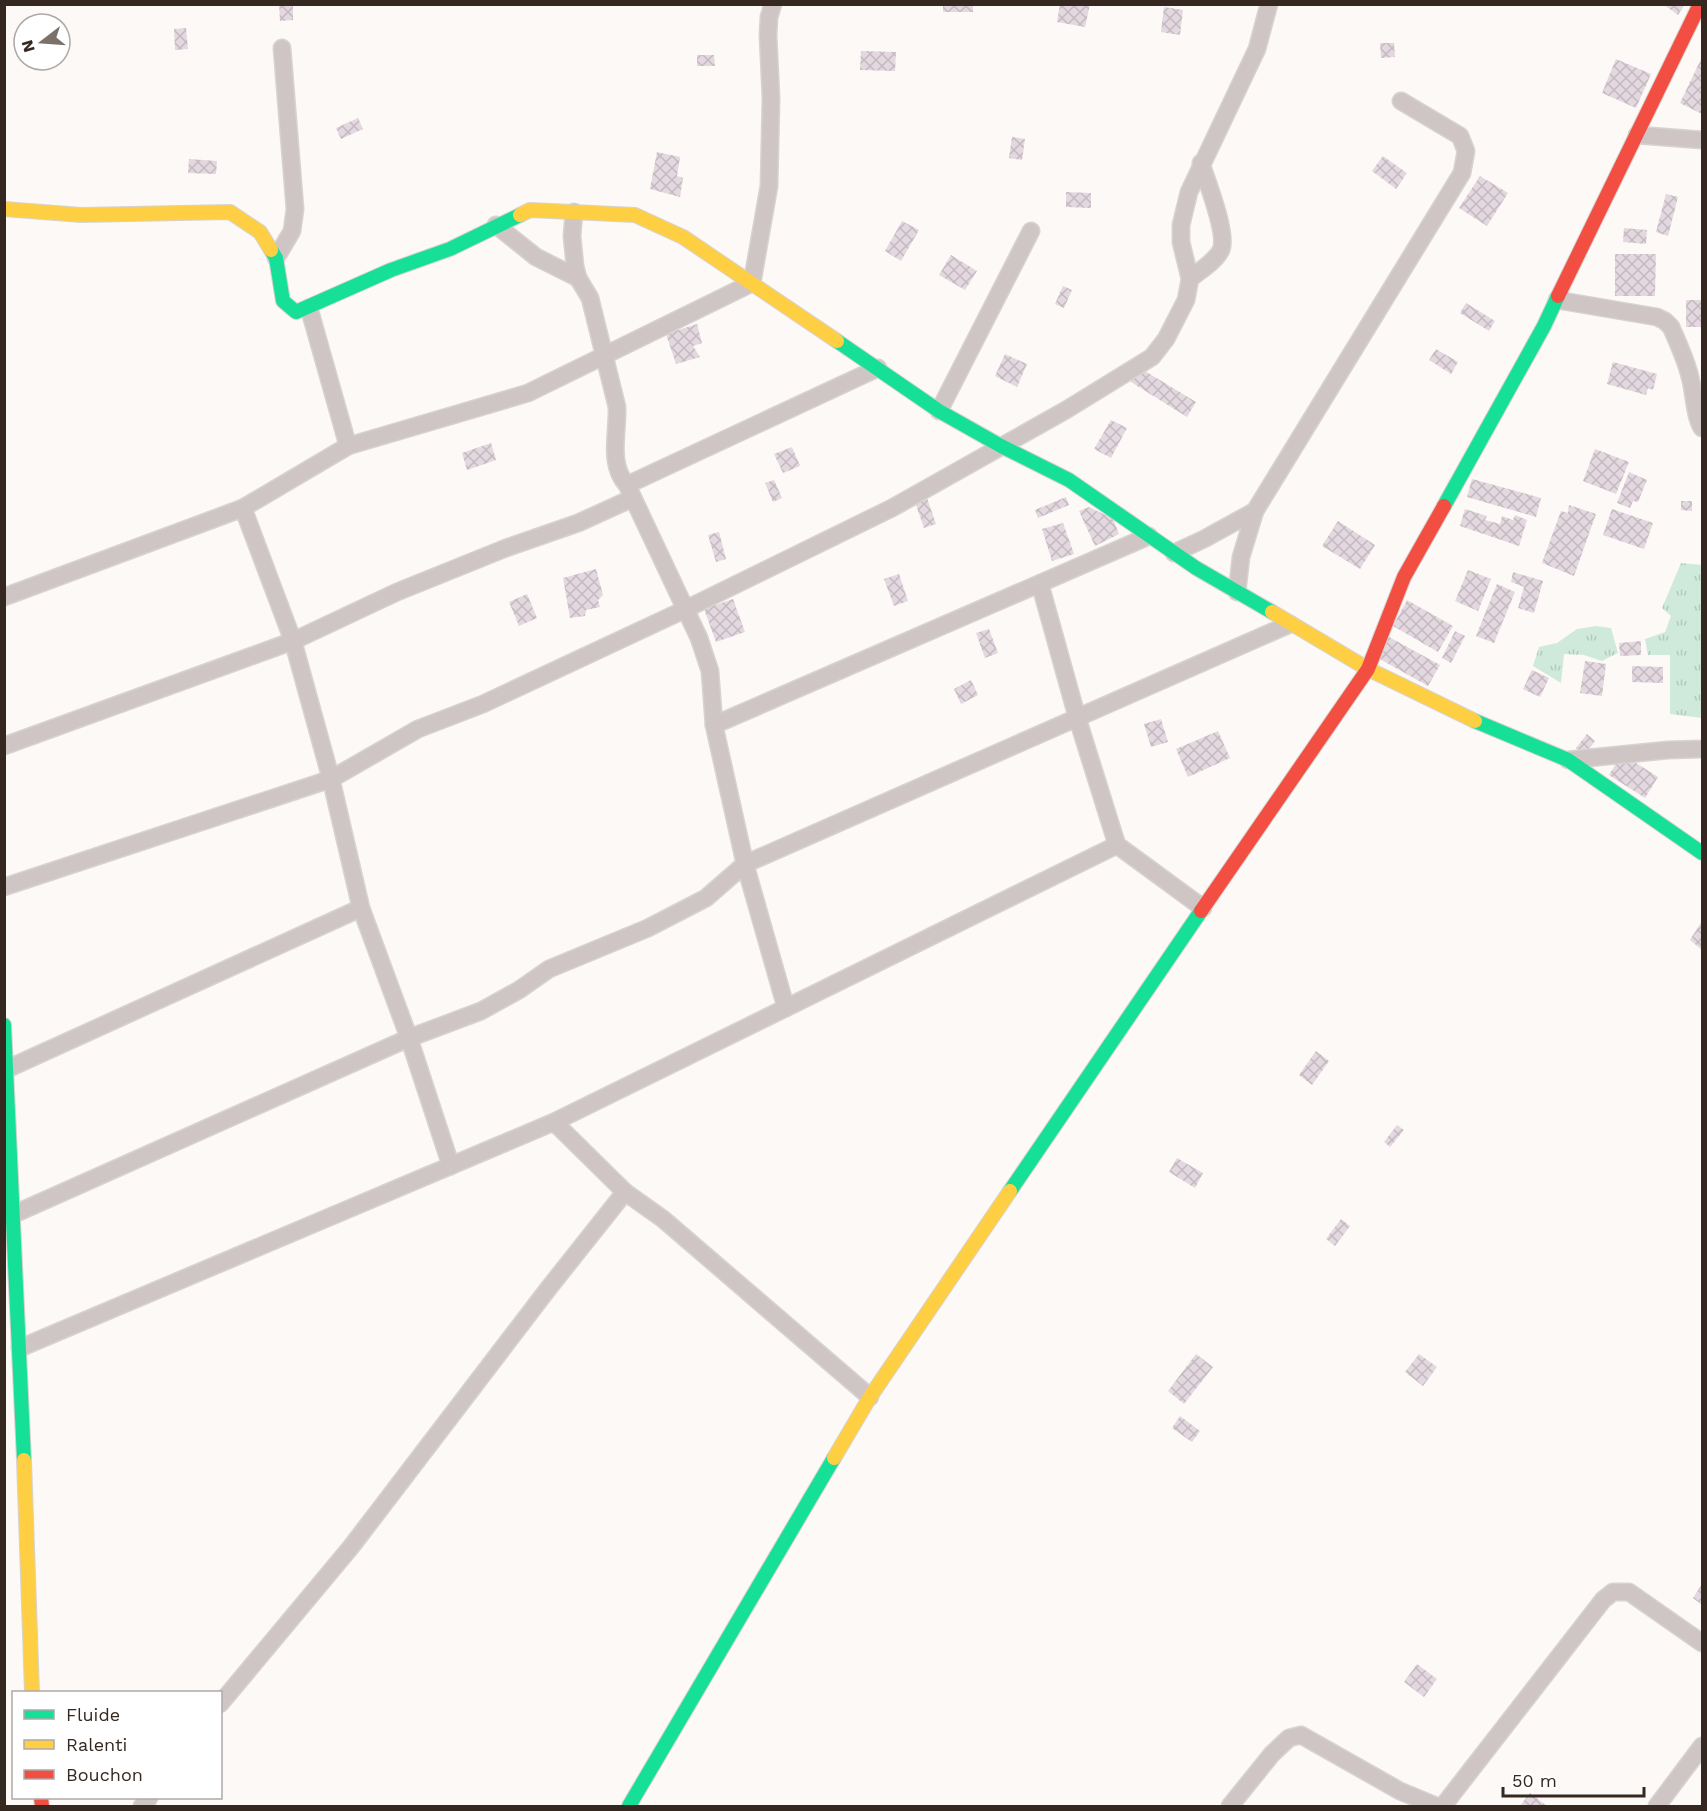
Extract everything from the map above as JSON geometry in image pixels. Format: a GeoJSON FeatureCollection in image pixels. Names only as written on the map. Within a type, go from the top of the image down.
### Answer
{"type":"FeatureCollection","features":[{"type":"Feature","properties":{"kind":"street"},"geometry":{"type":"LineString","coordinates":[[752,284],[769,186],[771,98],[768,34],[769,17],[773,4]]}},
{"type":"Feature","properties":{"kind":"street"},"geometry":{"type":"LineString","coordinates":[[4,887],[331,779],[418,729],[483,704],[686,609],[892,508],[1066,410],[1152,357],[1166,339],[1186,300],[1190,279],[1181,242],[1181,225],[1189,192],[1257,49],[1269,4]]}},
{"type":"Feature","properties":{"kind":"street"},"geometry":{"type":"LineString","coordinates":[[629,1806],[870,1397],[1368,669],[1404,577],[1557,300],[1700,4]]}},
{"type":"Feature","properties":{"kind":"street"},"geometry":{"type":"LineString","coordinates":[[276,258],[292,231],[295,209],[282,48]]}},
{"type":"Feature","properties":{"kind":"street"},"geometry":{"type":"LineString","coordinates":[[1237,592],[1241,557],[1255,511],[1462,173],[1466,151],[1460,136],[1401,101]]}},
{"type":"Feature","properties":{"kind":"street"},"geometry":{"type":"LineString","coordinates":[[1636,135],[1702,140]]}},
{"type":"Feature","properties":{"kind":"street"},"geometry":{"type":"LineString","coordinates":[[1190,279],[1216,257],[1223,241],[1222,228],[1201,163]]}},
{"type":"Feature","properties":{"kind":"street"},"geometry":{"type":"LineString","coordinates":[[4,209],[81,215],[230,212],[260,232],[276,258],[283,301],[296,312],[391,270],[450,249],[530,210],[635,214],[683,237],[939,411],[1000,446],[1069,480],[1174,553],[1290,624],[1368,669],[1460,715],[1568,760],[1702,853]]}},
{"type":"Feature","properties":{"kind":"street"},"geometry":{"type":"LineString","coordinates":[[574,212],[572,236],[575,266],[578,278],[590,298],[617,407],[614,454],[618,476],[630,492],[686,609],[710,671],[714,725],[745,864],[786,1008]]}},
{"type":"Feature","properties":{"kind":"street"},"geometry":{"type":"LineString","coordinates":[[496,225],[536,257],[578,278]]}},
{"type":"Feature","properties":{"kind":"street"},"geometry":{"type":"LineString","coordinates":[[939,411],[1031,231]]}},
{"type":"Feature","properties":{"kind":"street"},"geometry":{"type":"LineString","coordinates":[[4,597],[243,508],[348,446],[528,393],[604,354],[752,284]]}},
{"type":"Feature","properties":{"kind":"street"},"geometry":{"type":"LineString","coordinates":[[1557,300],[1657,317],[1665,321],[1671,327],[1690,376],[1698,421],[1702,428]]}},
{"type":"Feature","properties":{"kind":"street"},"geometry":{"type":"LineString","coordinates":[[309,308],[348,446]]}},
{"type":"Feature","properties":{"kind":"street"},"geometry":{"type":"LineString","coordinates":[[4,746],[293,641],[397,592],[506,548],[578,523],[630,492],[878,368]]}},
{"type":"Feature","properties":{"kind":"street"},"geometry":{"type":"LineString","coordinates":[[243,508],[293,641],[331,779],[361,908],[409,1038],[451,1166]]}},
{"type":"Feature","properties":{"kind":"street"},"geometry":{"type":"LineString","coordinates":[[1174,553],[1255,511]]}},
{"type":"Feature","properties":{"kind":"street"},"geometry":{"type":"LineString","coordinates":[[714,725],[1149,536]]}},
{"type":"Feature","properties":{"kind":"street"},"geometry":{"type":"LineString","coordinates":[[1040,584],[1077,717],[1117,845],[1203,908]]}},
{"type":"Feature","properties":{"kind":"street"},"geometry":{"type":"LineString","coordinates":[[12,1215],[409,1038],[481,1011],[519,990],[549,969],[648,928],[706,898],[745,864],[1290,624]]}},
{"type":"Feature","properties":{"kind":"street"},"geometry":{"type":"LineString","coordinates":[[1568,760],[1702,749]]}},
{"type":"Feature","properties":{"kind":"street"},"geometry":{"type":"LineString","coordinates":[[20,1348],[554,1122],[1117,845]]}},
{"type":"Feature","properties":{"kind":"street"},"geometry":{"type":"LineString","coordinates":[[7,1068],[361,908]]}},
{"type":"Feature","properties":{"kind":"street"},"geometry":{"type":"LineString","coordinates":[[4,1025],[20,1348],[32,1691]]}},
{"type":"Feature","properties":{"kind":"street"},"geometry":{"type":"LineString","coordinates":[[554,1122],[625,1192],[663,1219],[870,1397]]}},
{"type":"Feature","properties":{"kind":"street"},"geometry":{"type":"LineString","coordinates":[[222,1702],[351,1547],[625,1192]]}},
{"type":"Feature","properties":{"kind":"street"},"geometry":{"type":"LineString","coordinates":[[1443,1806],[1603,1600],[1613,1592],[1629,1592],[1702,1643]]}},
{"type":"Feature","properties":{"kind":"street"},"geometry":{"type":"LineString","coordinates":[[1230,1806],[1272,1754],[1289,1738],[1301,1735],[1400,1791],[1436,1806]]}},
{"type":"Feature","properties":{"kind":"street"},"geometry":{"type":"LineString","coordinates":[[1657,1806],[1702,1746]]}},
{"type":"Feature","properties":{"kind":"green space"},"geometry":{"type":"Polygon","coordinates":[[[1681,563],[1702,565],[1702,718],[1670,714],[1670,655],[1648,655],[1645,639],[1665,632],[1671,616],[1662,608],[1681,563]]]}},
{"type":"Feature","properties":{"kind":"green space"},"geometry":{"type":"Polygon","coordinates":[[[1596,626],[1611,628],[1618,653],[1602,661],[1584,655],[1564,654],[1561,683],[1533,666],[1539,647],[1557,643],[1577,629],[1596,626]]]}},
{"type":"Feature","properties":{"kind":"building"},"geometry":{"type":"Polygon","coordinates":[[[279,4],[293,4],[293,20],[280,21],[279,4]]]}},
{"type":"Feature","properties":{"kind":"building"},"geometry":{"type":"Polygon","coordinates":[[[943,4],[973,4],[973,12],[943,12],[943,4]]]}},
{"type":"Feature","properties":{"kind":"building"},"geometry":{"type":"Polygon","coordinates":[[[1060,4],[1090,4],[1085,27],[1057,22],[1060,4]]]}},
{"type":"Feature","properties":{"kind":"building"},"geometry":{"type":"Polygon","coordinates":[[[1663,4],[1685,4],[1678,15],[1663,4]]]}},
{"type":"Feature","properties":{"kind":"building"},"geometry":{"type":"Polygon","coordinates":[[[1164,7],[1183,10],[1180,35],[1161,32],[1164,7]]]}},
{"type":"Feature","properties":{"kind":"building"},"geometry":{"type":"Polygon","coordinates":[[[186,28],[188,49],[175,50],[174,29],[186,28]]]}},
{"type":"Feature","properties":{"kind":"building"},"geometry":{"type":"Polygon","coordinates":[[[1380,43],[1394,43],[1395,57],[1381,58],[1380,43]]]}},
{"type":"Feature","properties":{"kind":"building"},"geometry":{"type":"Polygon","coordinates":[[[861,51],[896,52],[895,71],[860,70],[861,51]]]}},
{"type":"Feature","properties":{"kind":"building"},"geometry":{"type":"Polygon","coordinates":[[[697,55],[714,55],[715,66],[697,66],[697,55]]]}},
{"type":"Feature","properties":{"kind":"building"},"geometry":{"type":"Polygon","coordinates":[[[1702,57],[1702,114],[1680,103],[1702,57]]]}},
{"type":"Feature","properties":{"kind":"building"},"geometry":{"type":"Polygon","coordinates":[[[1616,59],[1651,74],[1636,108],[1602,93],[1616,59]]]}},
{"type":"Feature","properties":{"kind":"building"},"geometry":{"type":"Polygon","coordinates":[[[358,118],[363,129],[341,139],[336,128],[358,118]]]}},
{"type":"Feature","properties":{"kind":"building"},"geometry":{"type":"Polygon","coordinates":[[[1012,137],[1025,139],[1022,160],[1009,158],[1012,137]]]}},
{"type":"Feature","properties":{"kind":"building"},"geometry":{"type":"Polygon","coordinates":[[[657,152],[680,157],[677,176],[683,178],[680,197],[650,189],[657,152]]]}},
{"type":"Feature","properties":{"kind":"building"},"geometry":{"type":"Polygon","coordinates":[[[1383,156],[1407,173],[1396,189],[1372,171],[1383,156]]]}},
{"type":"Feature","properties":{"kind":"building"},"geometry":{"type":"Polygon","coordinates":[[[189,159],[217,161],[216,174],[188,173],[189,159]]]}},
{"type":"Feature","properties":{"kind":"building"},"geometry":{"type":"Polygon","coordinates":[[[1480,176],[1508,193],[1487,226],[1459,208],[1480,176]]]}},
{"type":"Feature","properties":{"kind":"building"},"geometry":{"type":"Polygon","coordinates":[[[1066,192],[1091,193],[1091,208],[1066,207],[1066,192]]]}},
{"type":"Feature","properties":{"kind":"building"},"geometry":{"type":"Polygon","coordinates":[[[1666,194],[1678,197],[1668,236],[1656,232],[1666,194]]]}},
{"type":"Feature","properties":{"kind":"building"},"geometry":{"type":"Polygon","coordinates":[[[902,221],[919,230],[901,261],[885,251],[902,221]]]}},
{"type":"Feature","properties":{"kind":"building"},"geometry":{"type":"Polygon","coordinates":[[[1624,228],[1647,230],[1646,244],[1623,242],[1624,228]]]}},
{"type":"Feature","properties":{"kind":"building"},"geometry":{"type":"Polygon","coordinates":[[[1615,254],[1656,254],[1655,296],[1615,296],[1615,254]]]}},
{"type":"Feature","properties":{"kind":"building"},"geometry":{"type":"Polygon","coordinates":[[[951,255],[977,271],[965,290],[939,275],[951,255]]]}},
{"type":"Feature","properties":{"kind":"building"},"geometry":{"type":"Polygon","coordinates":[[[1063,286],[1072,290],[1064,308],[1055,304],[1063,286]]]}},
{"type":"Feature","properties":{"kind":"building"},"geometry":{"type":"Polygon","coordinates":[[[1686,300],[1702,300],[1702,327],[1686,327],[1686,300]]]}},
{"type":"Feature","properties":{"kind":"building"},"geometry":{"type":"Polygon","coordinates":[[[1466,303],[1495,321],[1489,331],[1460,313],[1466,303]]]}},
{"type":"Feature","properties":{"kind":"building"},"geometry":{"type":"Polygon","coordinates":[[[697,324],[702,343],[693,346],[700,357],[676,364],[666,334],[697,324]]]}},
{"type":"Feature","properties":{"kind":"building"},"geometry":{"type":"Polygon","coordinates":[[[1436,349],[1458,362],[1451,374],[1429,360],[1436,349]]]}},
{"type":"Feature","properties":{"kind":"building"},"geometry":{"type":"Polygon","coordinates":[[[1005,354],[1027,364],[1017,387],[995,376],[1005,354]]]}},
{"type":"Feature","properties":{"kind":"building"},"geometry":{"type":"Polygon","coordinates":[[[1613,362],[1657,374],[1653,390],[1648,388],[1646,395],[1607,384],[1613,362]]]}},
{"type":"Feature","properties":{"kind":"building"},"geometry":{"type":"Polygon","coordinates":[[[1140,368],[1196,402],[1187,417],[1131,382],[1140,368]]]}},
{"type":"Feature","properties":{"kind":"building"},"geometry":{"type":"Polygon","coordinates":[[[1111,420],[1127,428],[1111,458],[1094,449],[1111,420]]]}},
{"type":"Feature","properties":{"kind":"building"},"geometry":{"type":"Polygon","coordinates":[[[491,443],[496,460],[467,470],[462,453],[491,443]]]}},
{"type":"Feature","properties":{"kind":"building"},"geometry":{"type":"Polygon","coordinates":[[[792,447],[800,466],[783,473],[774,454],[792,447]]]}},
{"type":"Feature","properties":{"kind":"building"},"geometry":{"type":"Polygon","coordinates":[[[1595,449],[1629,462],[1616,494],[1583,481],[1595,449]]]}},
{"type":"Feature","properties":{"kind":"building"},"geometry":{"type":"Polygon","coordinates":[[[1629,472],[1647,480],[1638,502],[1633,501],[1630,508],[1617,503],[1629,472]]]}},
{"type":"Feature","properties":{"kind":"building"},"geometry":{"type":"Polygon","coordinates":[[[1472,479],[1541,498],[1536,517],[1467,497],[1472,479]]]}},
{"type":"Feature","properties":{"kind":"building"},"geometry":{"type":"Polygon","coordinates":[[[774,480],[782,498],[773,502],[765,483],[774,480]]]}},
{"type":"Feature","properties":{"kind":"building"},"geometry":{"type":"Polygon","coordinates":[[[1066,497],[1069,505],[1038,518],[1035,510],[1066,497]]]}},
{"type":"Feature","properties":{"kind":"building"},"geometry":{"type":"Polygon","coordinates":[[[927,498],[936,524],[924,528],[915,502],[927,498]]]}},
{"type":"Feature","properties":{"kind":"building"},"geometry":{"type":"Polygon","coordinates":[[[1681,501],[1692,501],[1692,511],[1681,510],[1681,501]]]}},
{"type":"Feature","properties":{"kind":"building"},"geometry":{"type":"Polygon","coordinates":[[[1569,505],[1596,514],[1574,576],[1542,563],[1561,511],[1568,513],[1569,505]]]}},
{"type":"Feature","properties":{"kind":"building"},"geometry":{"type":"Polygon","coordinates":[[[1089,507],[1113,519],[1119,534],[1095,546],[1079,511],[1089,507]]]}},
{"type":"Feature","properties":{"kind":"building"},"geometry":{"type":"Polygon","coordinates":[[[1465,509],[1487,516],[1485,520],[1500,524],[1502,516],[1513,520],[1515,515],[1527,520],[1519,546],[1460,526],[1465,509]]]}},
{"type":"Feature","properties":{"kind":"building"},"geometry":{"type":"Polygon","coordinates":[[[1612,509],[1653,523],[1644,549],[1603,535],[1612,509]]]}},
{"type":"Feature","properties":{"kind":"building"},"geometry":{"type":"Polygon","coordinates":[[[1338,521],[1375,545],[1360,569],[1322,546],[1338,521]]]}},
{"type":"Feature","properties":{"kind":"building"},"geometry":{"type":"Polygon","coordinates":[[[1063,523],[1074,554],[1052,561],[1042,529],[1063,523]]]}},
{"type":"Feature","properties":{"kind":"building"},"geometry":{"type":"Polygon","coordinates":[[[719,532],[726,559],[716,562],[708,535],[719,532]]]}},
{"type":"Feature","properties":{"kind":"building"},"geometry":{"type":"Polygon","coordinates":[[[596,569],[603,595],[598,600],[600,607],[586,610],[585,616],[570,618],[563,578],[596,569]]]}},
{"type":"Feature","properties":{"kind":"building"},"geometry":{"type":"Polygon","coordinates":[[[1468,570],[1491,579],[1478,611],[1455,601],[1468,570]]]}},
{"type":"Feature","properties":{"kind":"building"},"geometry":{"type":"Polygon","coordinates":[[[1513,572],[1543,581],[1534,613],[1518,608],[1524,587],[1511,582],[1513,572]]]}},
{"type":"Feature","properties":{"kind":"building"},"geometry":{"type":"Polygon","coordinates":[[[899,574],[908,601],[894,606],[884,579],[899,574]]]}},
{"type":"Feature","properties":{"kind":"building"},"geometry":{"type":"Polygon","coordinates":[[[1497,584],[1515,592],[1494,643],[1476,636],[1497,584]]]}},
{"type":"Feature","properties":{"kind":"building"},"geometry":{"type":"Polygon","coordinates":[[[527,594],[537,618],[519,626],[509,602],[527,594]]]}},
{"type":"Feature","properties":{"kind":"building"},"geometry":{"type":"Polygon","coordinates":[[[733,599],[745,632],[716,642],[704,609],[733,599]]]}},
{"type":"Feature","properties":{"kind":"building"},"geometry":{"type":"Polygon","coordinates":[[[1407,600],[1453,626],[1438,652],[1393,626],[1407,600]]]}},
{"type":"Feature","properties":{"kind":"building"},"geometry":{"type":"Polygon","coordinates":[[[989,629],[998,653],[985,658],[976,633],[989,629]]]}},
{"type":"Feature","properties":{"kind":"building"},"geometry":{"type":"Polygon","coordinates":[[[1455,631],[1465,636],[1451,663],[1442,658],[1455,631]]]}},
{"type":"Feature","properties":{"kind":"building"},"geometry":{"type":"Polygon","coordinates":[[[1389,637],[1440,665],[1428,686],[1378,658],[1389,637]]]}},
{"type":"Feature","properties":{"kind":"building"},"geometry":{"type":"Polygon","coordinates":[[[1641,641],[1641,655],[1620,656],[1619,643],[1641,641]]]}},
{"type":"Feature","properties":{"kind":"building"},"geometry":{"type":"Polygon","coordinates":[[[1585,661],[1606,664],[1602,696],[1580,693],[1585,661]]]}},
{"type":"Feature","properties":{"kind":"building"},"geometry":{"type":"Polygon","coordinates":[[[1632,666],[1663,667],[1663,683],[1632,682],[1632,666]]]}},
{"type":"Feature","properties":{"kind":"building"},"geometry":{"type":"Polygon","coordinates":[[[1532,670],[1549,678],[1540,697],[1523,689],[1532,670]]]}},
{"type":"Feature","properties":{"kind":"building"},"geometry":{"type":"Polygon","coordinates":[[[971,680],[978,695],[961,704],[954,689],[971,680]]]}},
{"type":"Feature","properties":{"kind":"building"},"geometry":{"type":"Polygon","coordinates":[[[1161,719],[1168,742],[1151,747],[1144,724],[1161,719]]]}},
{"type":"Feature","properties":{"kind":"building"},"geometry":{"type":"Polygon","coordinates":[[[1218,731],[1230,758],[1188,777],[1176,749],[1218,731]]]}},
{"type":"Feature","properties":{"kind":"building"},"geometry":{"type":"Polygon","coordinates":[[[1587,734],[1595,741],[1585,755],[1576,748],[1587,734]]]}},
{"type":"Feature","properties":{"kind":"building"},"geometry":{"type":"Polygon","coordinates":[[[1622,754],[1658,777],[1645,798],[1609,775],[1622,754]]]}},
{"type":"Feature","properties":{"kind":"building"},"geometry":{"type":"Polygon","coordinates":[[[1702,921],[1702,950],[1690,940],[1702,921]]]}},
{"type":"Feature","properties":{"kind":"building"},"geometry":{"type":"Polygon","coordinates":[[[1316,1051],[1329,1061],[1312,1085],[1299,1075],[1316,1051]]]}},
{"type":"Feature","properties":{"kind":"building"},"geometry":{"type":"Polygon","coordinates":[[[1397,1125],[1404,1130],[1390,1147],[1384,1142],[1397,1125]]]}},
{"type":"Feature","properties":{"kind":"building"},"geometry":{"type":"Polygon","coordinates":[[[1177,1158],[1203,1173],[1195,1188],[1169,1172],[1177,1158]]]}},
{"type":"Feature","properties":{"kind":"building"},"geometry":{"type":"Polygon","coordinates":[[[1341,1219],[1350,1226],[1335,1246],[1326,1239],[1341,1219]]]}},
{"type":"Feature","properties":{"kind":"building"},"geometry":{"type":"Polygon","coordinates":[[[1196,1354],[1213,1367],[1184,1404],[1168,1391],[1196,1354]]]}},
{"type":"Feature","properties":{"kind":"building"},"geometry":{"type":"Polygon","coordinates":[[[1419,1354],[1437,1367],[1423,1386],[1405,1372],[1419,1354]]]}},
{"type":"Feature","properties":{"kind":"building"},"geometry":{"type":"Polygon","coordinates":[[[1180,1416],[1200,1431],[1192,1442],[1172,1428],[1180,1416]]]}},
{"type":"Feature","properties":{"kind":"building"},"geometry":{"type":"Polygon","coordinates":[[[1702,1584],[1702,1605],[1693,1598],[1702,1584]]]}},
{"type":"Feature","properties":{"kind":"building"},"geometry":{"type":"Polygon","coordinates":[[[1417,1664],[1437,1679],[1424,1697],[1404,1682],[1417,1664]]]}},
{"type":"Feature","properties":{"kind":"building"},"geometry":{"type":"Polygon","coordinates":[[[1530,1793],[1547,1806],[1520,1806],[1530,1793]]]}},
{"type":"Feature","properties":{"kind":"traffic: fast"},"geometry":{"type":"LineString","coordinates":[[271,250],[276,258],[283,301],[296,312],[391,270],[450,249],[520,215]]}},
{"type":"Feature","properties":{"kind":"traffic: fast"},"geometry":{"type":"LineString","coordinates":[[1444,506],[1544,326],[1558,296]]}},
{"type":"Feature","properties":{"kind":"traffic: fast"},"geometry":{"type":"LineString","coordinates":[[837,341],[939,411],[1001,446],[1069,480],[1196,568],[1272,612]]}},
{"type":"Feature","properties":{"kind":"traffic: fast"},"geometry":{"type":"LineString","coordinates":[[1475,721],[1568,760],[1702,853]]}},
{"type":"Feature","properties":{"kind":"traffic: fast"},"geometry":{"type":"LineString","coordinates":[[1010,1191],[1201,911]]}},
{"type":"Feature","properties":{"kind":"traffic: fast"},"geometry":{"type":"LineString","coordinates":[[4,1025],[24,1460]]}},
{"type":"Feature","properties":{"kind":"traffic: fast"},"geometry":{"type":"LineString","coordinates":[[629,1806],[834,1458]]}},
{"type":"Feature","properties":{"kind":"traffic: slow"},"geometry":{"type":"LineString","coordinates":[[4,209],[81,215],[230,212],[260,232],[271,250]]}},
{"type":"Feature","properties":{"kind":"traffic: slow"},"geometry":{"type":"LineString","coordinates":[[520,215],[530,210],[635,215],[683,237],[837,341]]}},
{"type":"Feature","properties":{"kind":"traffic: slow"},"geometry":{"type":"LineString","coordinates":[[1272,612],[1368,669],[1475,721]]}},
{"type":"Feature","properties":{"kind":"traffic: slow"},"geometry":{"type":"LineString","coordinates":[[834,1458],[870,1397],[1010,1191]]}},
{"type":"Feature","properties":{"kind":"traffic: slow"},"geometry":{"type":"LineString","coordinates":[[24,1460],[32,1691]]}},
{"type":"Feature","properties":{"kind":"traffic: jam"},"geometry":{"type":"LineString","coordinates":[[1558,296],[1700,4]]}},
{"type":"Feature","properties":{"kind":"traffic: jam"},"geometry":{"type":"LineString","coordinates":[[1201,911],[1368,669],[1404,577],[1444,506]]}},
{"type":"Feature","properties":{"kind":"traffic: jam"},"geometry":{"type":"LineString","coordinates":[[41,1799],[42,1806]]}}]}
